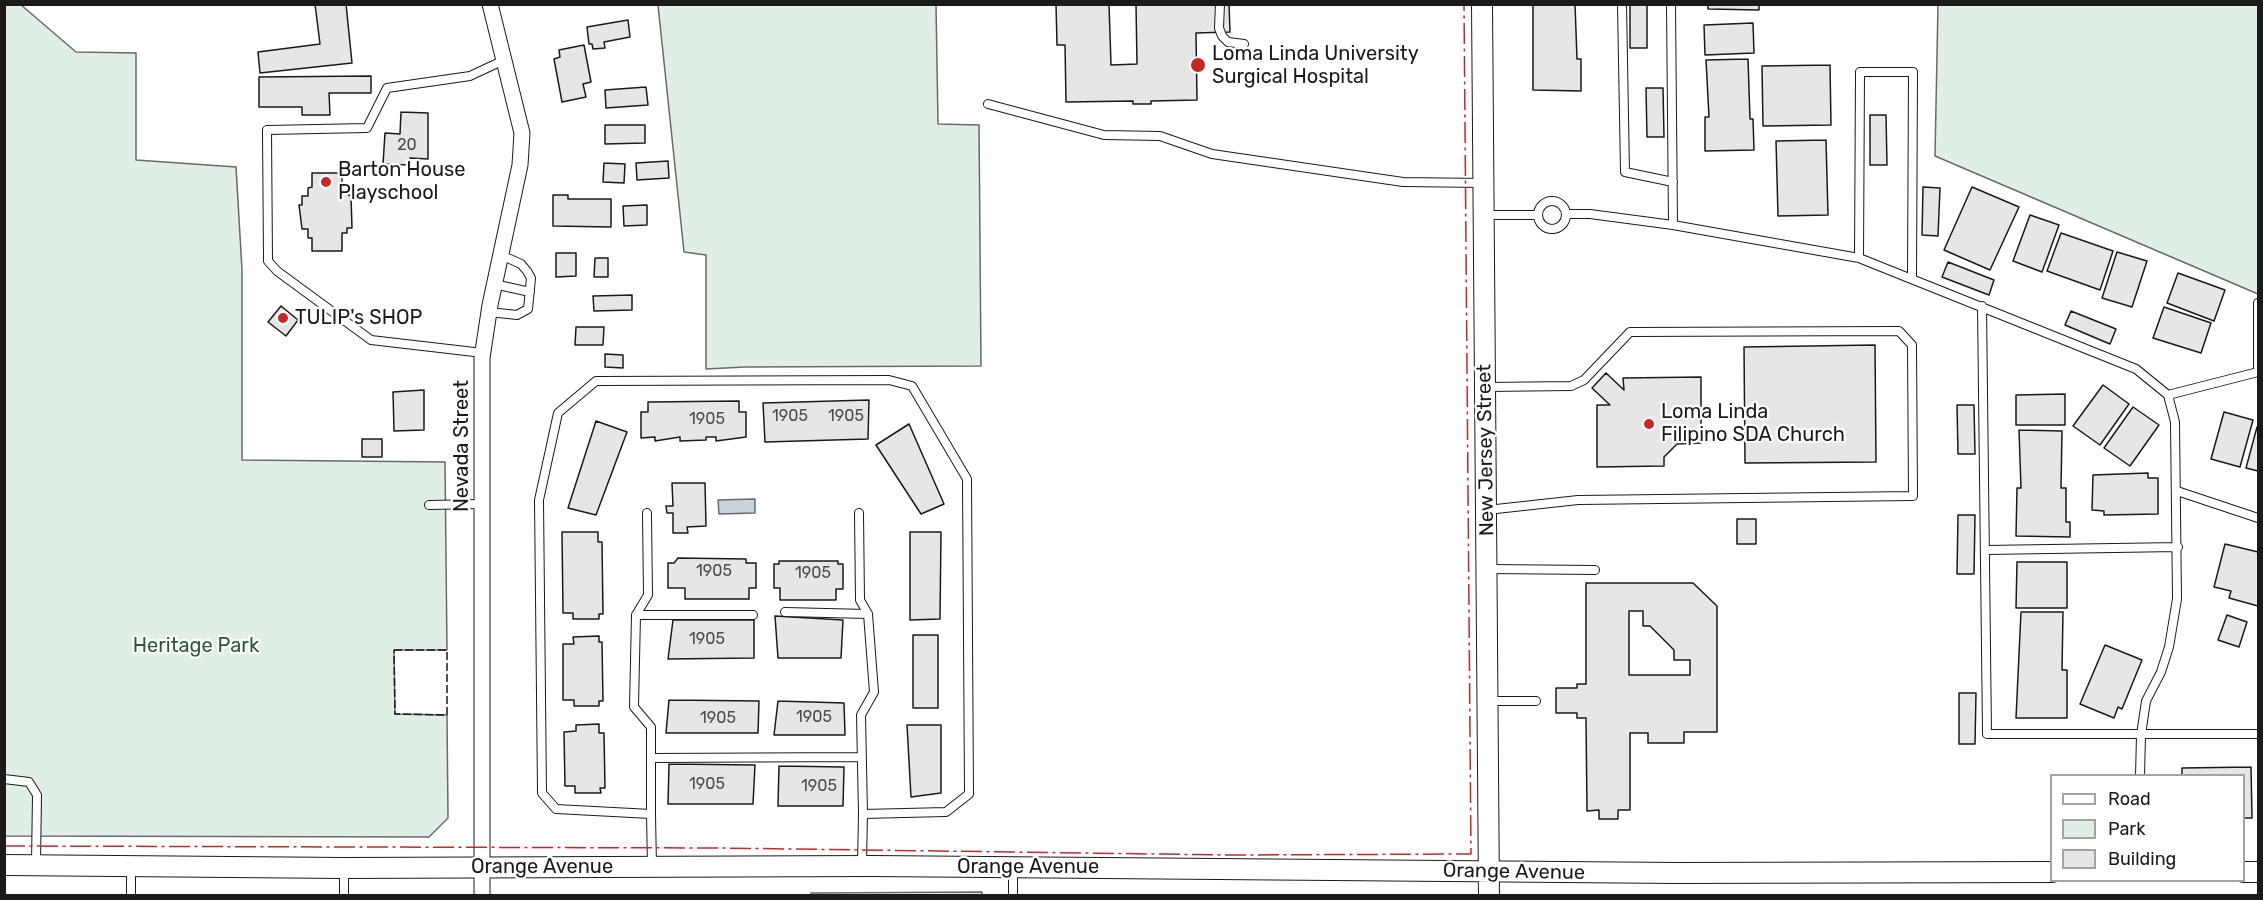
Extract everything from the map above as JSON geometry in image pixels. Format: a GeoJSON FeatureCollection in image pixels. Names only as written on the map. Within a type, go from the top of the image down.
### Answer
{"type":"FeatureCollection","features":[{"type":"Feature","properties":{"kind":"street","name":"Nevada Street"},"geometry":{"type":"LineString","coordinates":[[482,896],[484,867],[483,353],[494,284],[520,165],[522,133],[506,60],[490,4]]}},
{"type":"Feature","properties":{"kind":"street","name":"New Jersey Street"},"geometry":{"type":"LineString","coordinates":[[1482,4],[1489,896]]}},
{"type":"Feature","properties":{"kind":"street","name":"Orange Avenue"},"geometry":{"type":"LineString","coordinates":[[4,865],[344,868],[862,866],[1489,871],[2050,872]]}},
{"type":"Feature","properties":{"kind":"lane"},"geometry":{"type":"LineString","coordinates":[[1220,4],[1219,28],[1222,36],[1228,42],[1244,44]]}},
{"type":"Feature","properties":{"kind":"lane"},"geometry":{"type":"LineString","coordinates":[[1622,4],[1625,172],[1673,182]]}},
{"type":"Feature","properties":{"kind":"lane"},"geometry":{"type":"LineString","coordinates":[[1671,4],[1673,225]]}},
{"type":"Feature","properties":{"kind":"lane"},"geometry":{"type":"LineString","coordinates":[[483,353],[371,340],[277,271],[268,261],[267,130],[367,128],[387,88],[470,76],[506,60]]}},
{"type":"Feature","properties":{"kind":"lane"},"geometry":{"type":"LineString","coordinates":[[1859,258],[1860,72],[1913,72],[1912,278]]}},
{"type":"Feature","properties":{"kind":"lane"},"geometry":{"type":"LineString","coordinates":[[988,104],[1104,135],[1160,136],[1212,154],[1402,182],[1483,183]]}},
{"type":"Feature","properties":{"kind":"lane"},"geometry":{"type":"LineString","coordinates":[[1549,201],[1560,203],[1566,213],[1561,225],[1551,228],[1541,223],[1538,215],[1541,207],[1549,201]]}},
{"type":"Feature","properties":{"kind":"lane"},"geometry":{"type":"LineString","coordinates":[[1566,213],[1673,225],[1859,258],[2136,369],[2168,395],[2175,422],[2178,547],[2175,621],[2161,672],[2146,701],[2141,735],[2140,774]]}},
{"type":"Feature","properties":{"kind":"lane"},"geometry":{"type":"LineString","coordinates":[[1483,215],[1538,215]]}},
{"type":"Feature","properties":{"kind":"lane"},"geometry":{"type":"LineString","coordinates":[[489,312],[517,315],[525,313],[528,309],[531,278],[521,264],[501,255]]}},
{"type":"Feature","properties":{"kind":"lane"},"geometry":{"type":"LineString","coordinates":[[494,284],[530,292]]}},
{"type":"Feature","properties":{"kind":"lane"},"geometry":{"type":"LineString","coordinates":[[2168,395],[2258,372],[2258,303]]}},
{"type":"Feature","properties":{"kind":"lane"},"geometry":{"type":"LineString","coordinates":[[1982,306],[1988,734],[2259,734]]}},
{"type":"Feature","properties":{"kind":"lane"},"geometry":{"type":"LineString","coordinates":[[1484,387],[1571,386],[1584,380],[1630,332],[1899,331],[1912,345],[1913,496],[1578,500],[1487,510]]}},
{"type":"Feature","properties":{"kind":"lane"},"geometry":{"type":"LineString","coordinates":[[651,814],[556,809],[542,793],[539,500],[558,414],[596,381],[889,380],[912,386],[967,479],[969,794],[946,812],[863,814]]}},
{"type":"Feature","properties":{"kind":"lane"},"geometry":{"type":"LineString","coordinates":[[2177,491],[2259,518]]}},
{"type":"Feature","properties":{"kind":"lane"},"geometry":{"type":"LineString","coordinates":[[429,505],[484,504]]}},
{"type":"Feature","properties":{"kind":"lane"},"geometry":{"type":"LineString","coordinates":[[647,513],[648,595],[636,615],[634,707],[651,727],[652,867]]}},
{"type":"Feature","properties":{"kind":"lane"},"geometry":{"type":"LineString","coordinates":[[859,513],[860,600],[868,614],[874,692],[861,715],[862,866]]}},
{"type":"Feature","properties":{"kind":"lane"},"geometry":{"type":"LineString","coordinates":[[1986,550],[2178,547]]}},
{"type":"Feature","properties":{"kind":"lane"},"geometry":{"type":"LineString","coordinates":[[1487,569],[1595,570]]}},
{"type":"Feature","properties":{"kind":"lane"},"geometry":{"type":"LineString","coordinates":[[785,612],[868,614]]}},
{"type":"Feature","properties":{"kind":"lane"},"geometry":{"type":"LineString","coordinates":[[636,615],[753,615]]}},
{"type":"Feature","properties":{"kind":"lane"},"geometry":{"type":"LineString","coordinates":[[1487,701],[1536,701]]}},
{"type":"Feature","properties":{"kind":"lane"},"geometry":{"type":"LineString","coordinates":[[651,758],[862,757]]}},
{"type":"Feature","properties":{"kind":"lane"},"geometry":{"type":"LineString","coordinates":[[4,779],[29,782],[37,795],[36,865]]}},
{"type":"Feature","properties":{"kind":"lane"},"geometry":{"type":"LineString","coordinates":[[131,866],[131,896]]}},
{"type":"Feature","properties":{"kind":"lane"},"geometry":{"type":"LineString","coordinates":[[1013,867],[1013,896]]}},
{"type":"Feature","properties":{"kind":"lane"},"geometry":{"type":"LineString","coordinates":[[344,868],[344,896]]}},
{"type":"Feature","properties":{"kind":"green space","name":"Heritage Park"},"geometry":{"type":"Polygon","coordinates":[[[20,4],[76,52],[136,53],[136,160],[236,167],[242,270],[242,460],[445,462],[447,650],[394,650],[395,714],[447,715],[448,818],[429,837],[5,836],[4,5],[20,4]]]}},
{"type":"Feature","properties":{"kind":"green space"},"geometry":{"type":"Polygon","coordinates":[[[658,5],[936,5],[938,124],[979,125],[981,366],[706,369],[706,255],[684,252],[658,5]]]}},
{"type":"Feature","properties":{"kind":"green space"},"geometry":{"type":"Polygon","coordinates":[[[1938,5],[2258,5],[2258,294],[1935,156],[1938,5]]]}},
{"type":"Feature","properties":{"kind":"green space"},"geometry":{"type":"Polygon","coordinates":[[[982,892],[982,896],[811,895],[811,893],[982,892]]]}},
{"type":"Feature","properties":{"kind":"shaded area"},"geometry":{"type":"Polygon","coordinates":[[[755,499],[755,513],[719,514],[718,500],[755,499]]]}},
{"type":"Feature","properties":{"kind":"building"},"geometry":{"type":"Polygon","coordinates":[[[315,4],[346,4],[352,63],[260,73],[258,52],[320,44],[315,4]]]}},
{"type":"Feature","properties":{"kind":"building"},"geometry":{"type":"Polygon","coordinates":[[[1056,4],[1109,4],[1111,65],[1137,64],[1136,4],[1229,4],[1230,32],[1196,33],[1197,100],[1151,101],[1151,104],[1133,104],[1133,101],[1066,102],[1065,45],[1057,45],[1056,4]]]}},
{"type":"Feature","properties":{"kind":"building"},"geometry":{"type":"Polygon","coordinates":[[[1533,4],[1575,4],[1577,59],[1581,59],[1581,91],[1533,90],[1533,4]]]}},
{"type":"Feature","properties":{"kind":"building"},"geometry":{"type":"Polygon","coordinates":[[[1630,4],[1647,4],[1647,48],[1630,48],[1630,4]]]}},
{"type":"Feature","properties":{"kind":"building"},"geometry":{"type":"Polygon","coordinates":[[[1708,4],[1759,4],[1759,10],[1708,9],[1708,4]]]}},
{"type":"Feature","properties":{"kind":"building"},"geometry":{"type":"Polygon","coordinates":[[[628,20],[630,37],[604,42],[605,48],[593,49],[592,44],[589,44],[587,27],[628,20]]]}},
{"type":"Feature","properties":{"kind":"building"},"geometry":{"type":"Polygon","coordinates":[[[1753,23],[1754,53],[1705,55],[1704,25],[1753,23]]]}},
{"type":"Feature","properties":{"kind":"building"},"geometry":{"type":"Polygon","coordinates":[[[584,45],[591,82],[583,84],[586,97],[562,102],[554,59],[560,57],[559,50],[584,45]]]}},
{"type":"Feature","properties":{"kind":"building"},"geometry":{"type":"Polygon","coordinates":[[[1748,59],[1750,119],[1753,119],[1754,150],[1705,151],[1705,117],[1709,117],[1706,60],[1748,59]]]}},
{"type":"Feature","properties":{"kind":"building"},"geometry":{"type":"Polygon","coordinates":[[[1830,65],[1831,125],[1763,126],[1762,66],[1830,65]]]}},
{"type":"Feature","properties":{"kind":"building"},"geometry":{"type":"Polygon","coordinates":[[[371,76],[371,93],[329,93],[330,115],[302,115],[302,107],[259,107],[259,77],[371,76]]]}},
{"type":"Feature","properties":{"kind":"building"},"geometry":{"type":"Polygon","coordinates":[[[646,87],[648,105],[606,108],[605,90],[646,87]]]}},
{"type":"Feature","properties":{"kind":"building"},"geometry":{"type":"Polygon","coordinates":[[[1646,88],[1663,88],[1664,137],[1647,137],[1646,88]]]}},
{"type":"Feature","properties":{"kind":"building"},"geometry":{"type":"Polygon","coordinates":[[[401,112],[428,113],[428,159],[410,158],[410,165],[383,164],[385,133],[400,134],[401,112]]]}},
{"type":"Feature","properties":{"kind":"building"},"geometry":{"type":"Polygon","coordinates":[[[1870,115],[1886,115],[1887,165],[1870,165],[1870,115]]]}},
{"type":"Feature","properties":{"kind":"building"},"geometry":{"type":"Polygon","coordinates":[[[605,125],[645,125],[645,143],[605,144],[605,125]]]}},
{"type":"Feature","properties":{"kind":"building"},"geometry":{"type":"Polygon","coordinates":[[[1826,140],[1828,215],[1778,216],[1776,141],[1826,140]]]}},
{"type":"Feature","properties":{"kind":"building"},"geometry":{"type":"Polygon","coordinates":[[[668,161],[669,178],[637,180],[636,163],[668,161]]]}},
{"type":"Feature","properties":{"kind":"building"},"geometry":{"type":"Polygon","coordinates":[[[604,163],[625,164],[624,183],[603,182],[604,163]]]}},
{"type":"Feature","properties":{"kind":"building"},"geometry":{"type":"Polygon","coordinates":[[[312,173],[342,173],[342,192],[351,196],[352,228],[347,228],[347,233],[342,233],[342,251],[312,251],[312,238],[308,238],[308,229],[302,229],[299,205],[302,205],[302,196],[308,196],[308,188],[312,187],[312,173]]]}},
{"type":"Feature","properties":{"kind":"building"},"geometry":{"type":"Polygon","coordinates":[[[1923,187],[1940,188],[1938,236],[1922,235],[1923,187]]]}},
{"type":"Feature","properties":{"kind":"building"},"geometry":{"type":"Polygon","coordinates":[[[1972,187],[2019,207],[1990,270],[1944,250],[1972,187]]]}},
{"type":"Feature","properties":{"kind":"building"},"geometry":{"type":"Polygon","coordinates":[[[553,195],[568,195],[568,199],[611,199],[611,227],[553,226],[553,195]]]}},
{"type":"Feature","properties":{"kind":"building"},"geometry":{"type":"Polygon","coordinates":[[[647,205],[647,225],[624,226],[623,206],[647,205]]]}},
{"type":"Feature","properties":{"kind":"building"},"geometry":{"type":"Polygon","coordinates":[[[2030,215],[2059,225],[2042,272],[2013,261],[2030,215]]]}},
{"type":"Feature","properties":{"kind":"building"},"geometry":{"type":"Polygon","coordinates":[[[2061,233],[2113,251],[2100,290],[2047,271],[2061,233]]]}},
{"type":"Feature","properties":{"kind":"building"},"geometry":{"type":"Polygon","coordinates":[[[2117,252],[2147,261],[2132,307],[2102,298],[2117,252]]]}},
{"type":"Feature","properties":{"kind":"building"},"geometry":{"type":"Polygon","coordinates":[[[556,253],[576,253],[576,276],[556,277],[556,253]]]}},
{"type":"Feature","properties":{"kind":"building"},"geometry":{"type":"Polygon","coordinates":[[[595,258],[608,258],[608,277],[594,277],[595,258]]]}},
{"type":"Feature","properties":{"kind":"building"},"geometry":{"type":"Polygon","coordinates":[[[1948,262],[1994,280],[1989,295],[1942,277],[1948,262]]]}},
{"type":"Feature","properties":{"kind":"building"},"geometry":{"type":"Polygon","coordinates":[[[2178,273],[2225,290],[2214,321],[2167,303],[2178,273]]]}},
{"type":"Feature","properties":{"kind":"building"},"geometry":{"type":"Polygon","coordinates":[[[632,295],[632,310],[594,311],[593,296],[632,295]]]}},
{"type":"Feature","properties":{"kind":"building"},"geometry":{"type":"Polygon","coordinates":[[[281,306],[298,320],[286,336],[268,322],[281,306]]]}},
{"type":"Feature","properties":{"kind":"building"},"geometry":{"type":"Polygon","coordinates":[[[2164,307],[2211,323],[2201,353],[2153,338],[2164,307]]]}},
{"type":"Feature","properties":{"kind":"building"},"geometry":{"type":"Polygon","coordinates":[[[2071,311],[2116,329],[2110,344],[2065,325],[2071,311]]]}},
{"type":"Feature","properties":{"kind":"building"},"geometry":{"type":"Polygon","coordinates":[[[576,327],[604,327],[603,345],[575,345],[576,327]]]}},
{"type":"Feature","properties":{"kind":"building"},"geometry":{"type":"Polygon","coordinates":[[[1875,345],[1876,462],[1745,463],[1744,347],[1875,345]]]}},
{"type":"Feature","properties":{"kind":"building"},"geometry":{"type":"Polygon","coordinates":[[[605,354],[623,355],[623,368],[605,367],[605,354]]]}},
{"type":"Feature","properties":{"kind":"building","name":"Loma Linda Filipino SDA Church"},"geometry":{"type":"Polygon","coordinates":[[[1606,373],[1624,390],[1623,378],[1701,377],[1701,443],[1677,444],[1664,457],[1664,466],[1597,467],[1597,405],[1610,405],[1592,388],[1606,373]]]}},
{"type":"Feature","properties":{"kind":"building"},"geometry":{"type":"Polygon","coordinates":[[[2103,385],[2129,404],[2100,445],[2073,426],[2103,385]]]}},
{"type":"Feature","properties":{"kind":"building"},"geometry":{"type":"Polygon","coordinates":[[[424,390],[424,430],[394,431],[393,392],[424,390]]]}},
{"type":"Feature","properties":{"kind":"building"},"geometry":{"type":"Polygon","coordinates":[[[2065,394],[2065,425],[2016,425],[2016,395],[2065,394]]]}},
{"type":"Feature","properties":{"kind":"building"},"geometry":{"type":"Polygon","coordinates":[[[869,400],[868,439],[765,442],[763,403],[869,400]]]}},
{"type":"Feature","properties":{"kind":"building"},"geometry":{"type":"Polygon","coordinates":[[[739,401],[739,412],[746,412],[746,437],[716,441],[716,437],[706,437],[706,440],[680,441],[680,437],[655,441],[655,437],[641,438],[641,412],[648,412],[648,402],[739,401]]]}},
{"type":"Feature","properties":{"kind":"building"},"geometry":{"type":"Polygon","coordinates":[[[1957,405],[1974,405],[1975,454],[1958,454],[1957,405]]]}},
{"type":"Feature","properties":{"kind":"building"},"geometry":{"type":"Polygon","coordinates":[[[2133,407],[2159,425],[2130,466],[2104,448],[2133,407]]]}},
{"type":"Feature","properties":{"kind":"building"},"geometry":{"type":"Polygon","coordinates":[[[2224,412],[2253,420],[2240,467],[2211,459],[2224,412]]]}},
{"type":"Feature","properties":{"kind":"building"},"geometry":{"type":"Polygon","coordinates":[[[596,421],[627,432],[596,515],[568,508],[596,421]]]}},
{"type":"Feature","properties":{"kind":"building"},"geometry":{"type":"Polygon","coordinates":[[[909,424],[944,504],[921,514],[876,445],[909,424]]]}},
{"type":"Feature","properties":{"kind":"building"},"geometry":{"type":"Polygon","coordinates":[[[2258,427],[2258,471],[2246,468],[2258,427]]]}},
{"type":"Feature","properties":{"kind":"building"},"geometry":{"type":"Polygon","coordinates":[[[2019,430],[2062,431],[2061,488],[2066,488],[2066,522],[2070,522],[2070,537],[2016,536],[2017,488],[2021,488],[2019,430]]]}},
{"type":"Feature","properties":{"kind":"building"},"geometry":{"type":"Polygon","coordinates":[[[362,439],[382,439],[382,457],[362,457],[362,439]]]}},
{"type":"Feature","properties":{"kind":"building"},"geometry":{"type":"Polygon","coordinates":[[[2148,473],[2148,478],[2158,478],[2158,514],[2104,515],[2104,511],[2092,510],[2093,475],[2148,473]]]}},
{"type":"Feature","properties":{"kind":"building"},"geometry":{"type":"Polygon","coordinates":[[[672,483],[705,483],[706,526],[687,527],[688,533],[673,533],[673,513],[667,513],[666,506],[673,506],[672,483]]]}},
{"type":"Feature","properties":{"kind":"building"},"geometry":{"type":"Polygon","coordinates":[[[1958,515],[1975,515],[1974,574],[1957,574],[1958,515]]]}},
{"type":"Feature","properties":{"kind":"building"},"geometry":{"type":"Polygon","coordinates":[[[1737,519],[1756,519],[1756,544],[1737,544],[1737,519]]]}},
{"type":"Feature","properties":{"kind":"building"},"geometry":{"type":"Polygon","coordinates":[[[562,532],[598,532],[598,542],[602,542],[603,614],[599,614],[599,619],[573,619],[573,613],[563,613],[562,532]]]}},
{"type":"Feature","properties":{"kind":"building"},"geometry":{"type":"Polygon","coordinates":[[[910,532],[941,532],[940,619],[910,620],[910,532]]]}},
{"type":"Feature","properties":{"kind":"building"},"geometry":{"type":"Polygon","coordinates":[[[2225,544],[2258,552],[2258,606],[2229,598],[2231,591],[2214,587],[2225,544]]]}},
{"type":"Feature","properties":{"kind":"building"},"geometry":{"type":"Polygon","coordinates":[[[678,558],[746,559],[746,563],[756,563],[756,588],[749,588],[749,599],[685,599],[685,588],[668,588],[668,563],[674,563],[678,558]]]}},
{"type":"Feature","properties":{"kind":"building"},"geometry":{"type":"Polygon","coordinates":[[[779,561],[838,561],[838,564],[843,564],[843,589],[836,589],[836,600],[780,600],[780,588],[774,588],[774,564],[779,564],[779,561]]]}},
{"type":"Feature","properties":{"kind":"building"},"geometry":{"type":"Polygon","coordinates":[[[2017,562],[2067,562],[2067,608],[2016,608],[2017,562]]]}},
{"type":"Feature","properties":{"kind":"building"},"geometry":{"type":"Polygon","coordinates":[[[1586,583],[1693,583],[1717,606],[1717,732],[1684,732],[1684,743],[1648,743],[1648,733],[1630,733],[1630,810],[1618,810],[1618,819],[1599,819],[1599,810],[1587,811],[1586,718],[1577,718],[1577,713],[1556,713],[1556,688],[1577,688],[1577,684],[1586,684],[1586,583]],[[1629,611],[1629,675],[1690,675],[1690,660],[1674,660],[1674,650],[1650,626],[1643,626],[1643,611],[1629,611]]]}},
{"type":"Feature","properties":{"kind":"building"},"geometry":{"type":"Polygon","coordinates":[[[2021,612],[2063,612],[2062,670],[2067,670],[2067,718],[2016,718],[2021,612]]]}},
{"type":"Feature","properties":{"kind":"building"},"geometry":{"type":"Polygon","coordinates":[[[2227,615],[2247,622],[2239,647],[2218,640],[2227,615]]]}},
{"type":"Feature","properties":{"kind":"building"},"geometry":{"type":"Polygon","coordinates":[[[775,616],[843,620],[841,658],[778,658],[775,616]]]}},
{"type":"Feature","properties":{"kind":"building"},"geometry":{"type":"Polygon","coordinates":[[[673,620],[754,620],[754,658],[668,659],[673,620]]]}},
{"type":"Feature","properties":{"kind":"building"},"geometry":{"type":"Polygon","coordinates":[[[913,635],[938,635],[938,708],[913,708],[913,635]]]}},
{"type":"Feature","properties":{"kind":"building"},"geometry":{"type":"Polygon","coordinates":[[[599,636],[599,642],[602,642],[603,701],[599,701],[599,706],[574,706],[574,700],[563,700],[563,644],[574,644],[573,637],[599,636]]]}},
{"type":"Feature","properties":{"kind":"building"},"geometry":{"type":"Polygon","coordinates":[[[2105,645],[2142,660],[2122,709],[2118,707],[2114,718],[2080,704],[2105,645]]]}},
{"type":"Feature","properties":{"kind":"building"},"geometry":{"type":"Polygon","coordinates":[[[1959,693],[1976,693],[1975,744],[1959,744],[1959,693]]]}},
{"type":"Feature","properties":{"kind":"building"},"geometry":{"type":"Polygon","coordinates":[[[669,700],[759,701],[758,733],[666,733],[669,700]]]}},
{"type":"Feature","properties":{"kind":"building"},"geometry":{"type":"Polygon","coordinates":[[[778,701],[844,703],[845,735],[774,735],[778,701]]]}},
{"type":"Feature","properties":{"kind":"building"},"geometry":{"type":"Polygon","coordinates":[[[599,724],[599,733],[604,733],[605,788],[600,788],[601,793],[575,793],[575,786],[565,786],[564,732],[576,731],[576,725],[599,724]]]}},
{"type":"Feature","properties":{"kind":"building"},"geometry":{"type":"Polygon","coordinates":[[[907,725],[941,725],[941,793],[911,797],[907,725]]]}},
{"type":"Feature","properties":{"kind":"building"},"geometry":{"type":"Polygon","coordinates":[[[669,764],[755,765],[753,804],[668,804],[669,764]]]}},
{"type":"Feature","properties":{"kind":"building"},"geometry":{"type":"Polygon","coordinates":[[[779,766],[844,767],[843,806],[778,806],[779,766]]]}},
{"type":"Feature","properties":{"kind":"building"},"geometry":{"type":"Polygon","coordinates":[[[2251,767],[2252,818],[2245,818],[2245,774],[2182,774],[2182,768],[2251,767]]]}},
{"type":"Feature","properties":{"kind":"fence"},"geometry":{"type":"LineString","coordinates":[[394,650],[447,650],[447,715],[395,714],[394,650]]}},
{"type":"Feature","properties":{"kind":"power"},"geometry":{"type":"LineString","coordinates":[[4,846],[719,848],[1228,855],[1471,854],[1464,4]]}},
{"type":"Feature","properties":{"kind":"place","name":"Loma Linda University Surgical Hospital"},"geometry":{"type":"Point","coordinates":[1198,65]}},
{"type":"Feature","properties":{"kind":"place","name":"Barton House Playschool"},"geometry":{"type":"Point","coordinates":[326,182]}},
{"type":"Feature","properties":{"kind":"place","name":"TULIP's SHOP"},"geometry":{"type":"Point","coordinates":[283,318]}},
{"type":"Feature","properties":{"kind":"place","name":"Loma Linda Filipino SDA Church"},"geometry":{"type":"Point","coordinates":[1649,424]}}]}
